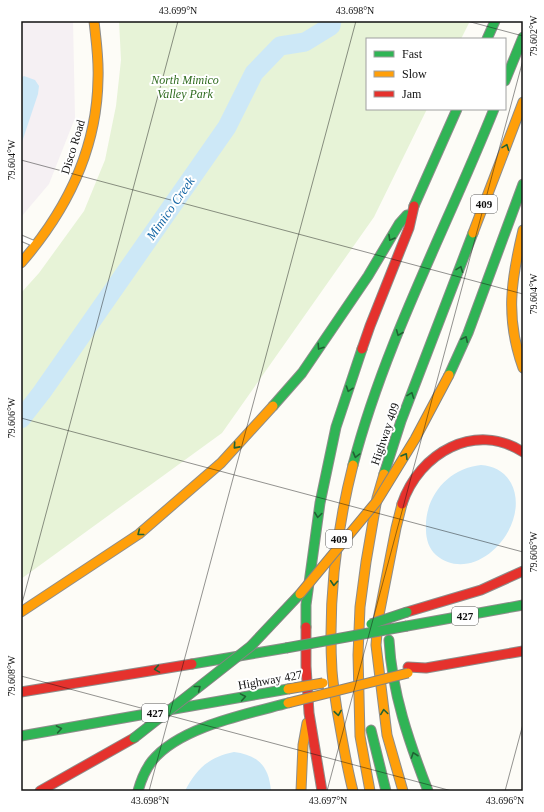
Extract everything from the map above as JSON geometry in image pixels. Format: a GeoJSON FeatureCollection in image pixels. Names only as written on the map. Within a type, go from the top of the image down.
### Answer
{"type":"FeatureCollection","features":[{"type":"Feature","properties":{"kind":"main road","name":"Disco Road"},"geometry":{"type":"LineString","coordinates":[[21,263],[38,245],[52,226],[68,198],[80,172],[90,141],[98,87],[98,61],[94,21]]}},
{"type":"Feature","properties":{"kind":"main road"},"geometry":{"type":"LineString","coordinates":[[487,38],[495,21]]}},
{"type":"Feature","properties":{"kind":"main road"},"geometry":{"type":"LineString","coordinates":[[506,78],[523,36]]}},
{"type":"Feature","properties":{"kind":"main road","name":"Highway 409"},"geometry":{"type":"LineString","coordinates":[[370,791],[360,736],[358,655],[360,607],[377,498],[401,421],[523,102]]}},
{"type":"Feature","properties":{"kind":"main road"},"geometry":{"type":"LineString","coordinates":[[322,791],[309,713],[306,666],[306,605],[321,496],[336,427],[370,326],[409,228],[414,207],[457,110]]}},
{"type":"Feature","properties":{"kind":"main road","name":"Highway 409"},"geometry":{"type":"LineString","coordinates":[[353,791],[347,768],[332,672],[332,608],[336,557],[344,506],[356,453],[373,400],[414,297],[461,191],[494,110]]}},
{"type":"Feature","properties":{"kind":"main road"},"geometry":{"type":"LineString","coordinates":[[40,791],[134,738],[251,646],[302,592],[377,501],[415,439],[449,375],[468,333],[523,184]]}},
{"type":"Feature","properties":{"kind":"main road"},"geometry":{"type":"LineString","coordinates":[[21,612],[139,534],[221,463],[302,373],[368,276],[399,224],[414,207]]}},
{"type":"Feature","properties":{"kind":"main road"},"geometry":{"type":"LineString","coordinates":[[523,230],[516,256],[512,282],[511,304],[513,336],[523,368]]}},
{"type":"Feature","properties":{"kind":"main road"},"geometry":{"type":"LineString","coordinates":[[403,791],[387,736],[376,645],[381,606],[400,510],[414,480],[424,467],[433,458],[452,446],[481,438],[493,439],[503,442],[523,452]]}},
{"type":"Feature","properties":{"kind":"main road"},"geometry":{"type":"LineString","coordinates":[[318,642],[407,612],[467,596],[500,584],[523,571]]}},
{"type":"Feature","properties":{"kind":"main road"},"geometry":{"type":"LineString","coordinates":[[387,580],[389,656],[401,714],[428,791]]}},
{"type":"Feature","properties":{"kind":"main road","name":"427"},"geometry":{"type":"LineString","coordinates":[[21,692],[286,648],[523,605]]}},
{"type":"Feature","properties":{"kind":"main road"},"geometry":{"type":"LineString","coordinates":[[138,791],[145,770],[163,749],[180,737],[208,726],[408,670],[523,651]]}},
{"type":"Feature","properties":{"kind":"main road"},"geometry":{"type":"LineString","coordinates":[[358,655],[375,749],[386,791]]}},
{"type":"Feature","properties":{"kind":"main road","name":"Highway 427"},"geometry":{"type":"LineString","coordinates":[[21,736],[344,679],[408,670]]}},
{"type":"Feature","properties":{"kind":"main road"},"geometry":{"type":"LineString","coordinates":[[301,791],[303,745],[309,713]]}},
{"type":"Feature","properties":{"kind":"lane"},"geometry":{"type":"LineString","coordinates":[[21,238],[38,245]]}},
{"type":"Feature","properties":{"kind":"shaded area"},"geometry":{"type":"Polygon","coordinates":[[[21,21],[73,21],[75,118],[49,184],[21,217],[21,21]]]}},
{"type":"Feature","properties":{"kind":"green space","name":"North Mimico Valley Park"},"geometry":{"type":"Polygon","coordinates":[[[119,21],[470,21],[462,38],[366,38],[366,110],[427,110],[374,217],[222,433],[21,579],[21,416],[151,245],[150,232],[133,253],[21,409],[21,293],[39,273],[84,211],[105,160],[116,106],[121,60],[119,21]]]}},
{"type":"Feature","properties":{"kind":"water"},"geometry":{"type":"Polygon","coordinates":[[[24,76],[35,80],[39,86],[38,94],[21,145],[21,78],[24,76]]]}},
{"type":"Feature","properties":{"kind":"water"},"geometry":{"type":"Polygon","coordinates":[[[481,465],[502,472],[511,483],[516,500],[514,517],[507,533],[496,547],[483,558],[467,564],[451,563],[436,555],[428,544],[426,518],[429,506],[440,486],[449,478],[469,467],[481,465]]]}},
{"type":"Feature","properties":{"kind":"water"},"geometry":{"type":"Polygon","coordinates":[[[234,752],[250,756],[261,763],[268,775],[271,791],[185,791],[194,776],[204,765],[217,757],[234,752]]]}},
{"type":"Feature","properties":{"kind":"waterway","name":"Mimico Creek"},"geometry":{"type":"LineString","coordinates":[[21,419],[42,392],[227,127],[254,73],[280,46],[305,42],[331,26],[332,21]]}},
{"type":"Feature","properties":{"kind":"traffic: fast"},"geometry":{"type":"LineString","coordinates":[[487,38],[495,21]]}},
{"type":"Feature","properties":{"kind":"traffic: fast"},"geometry":{"type":"LineString","coordinates":[[506,79],[523,37]]}},
{"type":"Feature","properties":{"kind":"traffic: fast"},"geometry":{"type":"LineString","coordinates":[[414,206],[457,110]]}},
{"type":"Feature","properties":{"kind":"traffic: fast"},"geometry":{"type":"LineString","coordinates":[[353,465],[366,419],[399,329],[494,110]]}},
{"type":"Feature","properties":{"kind":"traffic: fast"},"geometry":{"type":"LineString","coordinates":[[449,375],[468,333],[523,184]]}},
{"type":"Feature","properties":{"kind":"traffic: fast"},"geometry":{"type":"LineString","coordinates":[[273,406],[302,373],[368,276],[399,224],[407,215]]}},
{"type":"Feature","properties":{"kind":"traffic: fast"},"geometry":{"type":"LineString","coordinates":[[384,474],[401,421],[473,233]]}},
{"type":"Feature","properties":{"kind":"traffic: fast"},"geometry":{"type":"LineString","coordinates":[[306,627],[306,605],[320,503],[336,427],[362,349]]}},
{"type":"Feature","properties":{"kind":"traffic: fast"},"geometry":{"type":"LineString","coordinates":[[134,738],[251,646],[300,594]]}},
{"type":"Feature","properties":{"kind":"traffic: fast"},"geometry":{"type":"LineString","coordinates":[[407,626],[523,605]]}},
{"type":"Feature","properties":{"kind":"traffic: fast"},"geometry":{"type":"LineString","coordinates":[[371,624],[407,612]]}},
{"type":"Feature","properties":{"kind":"traffic: fast"},"geometry":{"type":"LineString","coordinates":[[286,648],[407,626]]}},
{"type":"Feature","properties":{"kind":"traffic: fast"},"geometry":{"type":"LineString","coordinates":[[389,640],[394,679],[402,717],[428,791]]}},
{"type":"Feature","properties":{"kind":"traffic: fast"},"geometry":{"type":"LineString","coordinates":[[192,664],[286,648]]}},
{"type":"Feature","properties":{"kind":"traffic: fast"},"geometry":{"type":"LineString","coordinates":[[21,736],[288,689]]}},
{"type":"Feature","properties":{"kind":"traffic: fast"},"geometry":{"type":"LineString","coordinates":[[138,791],[140,783],[152,761],[164,749],[179,739],[215,723],[288,703]]}},
{"type":"Feature","properties":{"kind":"traffic: fast"},"geometry":{"type":"LineString","coordinates":[[371,730],[386,791]]}},
{"type":"Feature","properties":{"kind":"traffic: slow"},"geometry":{"type":"LineString","coordinates":[[21,263],[52,222],[65,200],[76,178],[85,154],[92,130],[98,79],[98,57],[94,21]]}},
{"type":"Feature","properties":{"kind":"traffic: slow"},"geometry":{"type":"LineString","coordinates":[[473,233],[523,102]]}},
{"type":"Feature","properties":{"kind":"traffic: slow"},"geometry":{"type":"LineString","coordinates":[[523,230],[515,266],[512,299],[514,332],[517,350],[523,368]]}},
{"type":"Feature","properties":{"kind":"traffic: slow"},"geometry":{"type":"LineString","coordinates":[[300,594],[377,501],[415,439],[449,375]]}},
{"type":"Feature","properties":{"kind":"traffic: slow"},"geometry":{"type":"LineString","coordinates":[[21,612],[139,534],[221,463],[273,406]]}},
{"type":"Feature","properties":{"kind":"traffic: slow"},"geometry":{"type":"LineString","coordinates":[[353,465],[338,541],[332,593],[331,645],[332,671],[336,700],[346,761],[353,791]]}},
{"type":"Feature","properties":{"kind":"traffic: slow"},"geometry":{"type":"LineString","coordinates":[[370,791],[360,736],[358,655],[360,607],[377,498],[384,474]]}},
{"type":"Feature","properties":{"kind":"traffic: slow"},"geometry":{"type":"LineString","coordinates":[[402,504],[378,620],[376,645],[387,735],[403,791]]}},
{"type":"Feature","properties":{"kind":"traffic: slow"},"geometry":{"type":"LineString","coordinates":[[288,703],[408,673]]}},
{"type":"Feature","properties":{"kind":"traffic: slow"},"geometry":{"type":"LineString","coordinates":[[288,689],[323,683]]}},
{"type":"Feature","properties":{"kind":"traffic: slow"},"geometry":{"type":"LineString","coordinates":[[301,791],[303,745],[307,723]]}},
{"type":"Feature","properties":{"kind":"traffic: jam"},"geometry":{"type":"LineString","coordinates":[[362,349],[409,228],[414,206]]}},
{"type":"Feature","properties":{"kind":"traffic: jam"},"geometry":{"type":"LineString","coordinates":[[402,504],[410,486],[421,470],[435,457],[451,447],[468,441],[486,440],[505,443],[523,452]]}},
{"type":"Feature","properties":{"kind":"traffic: jam"},"geometry":{"type":"LineString","coordinates":[[407,612],[481,590],[523,571]]}},
{"type":"Feature","properties":{"kind":"traffic: jam"},"geometry":{"type":"LineString","coordinates":[[306,627],[306,666],[309,713],[322,791]]}},
{"type":"Feature","properties":{"kind":"traffic: jam"},"geometry":{"type":"LineString","coordinates":[[408,667],[426,668],[523,651]]}},
{"type":"Feature","properties":{"kind":"traffic: jam"},"geometry":{"type":"LineString","coordinates":[[21,692],[192,664]]}},
{"type":"Feature","properties":{"kind":"traffic: jam"},"geometry":{"type":"LineString","coordinates":[[40,791],[134,738]]}}]}
